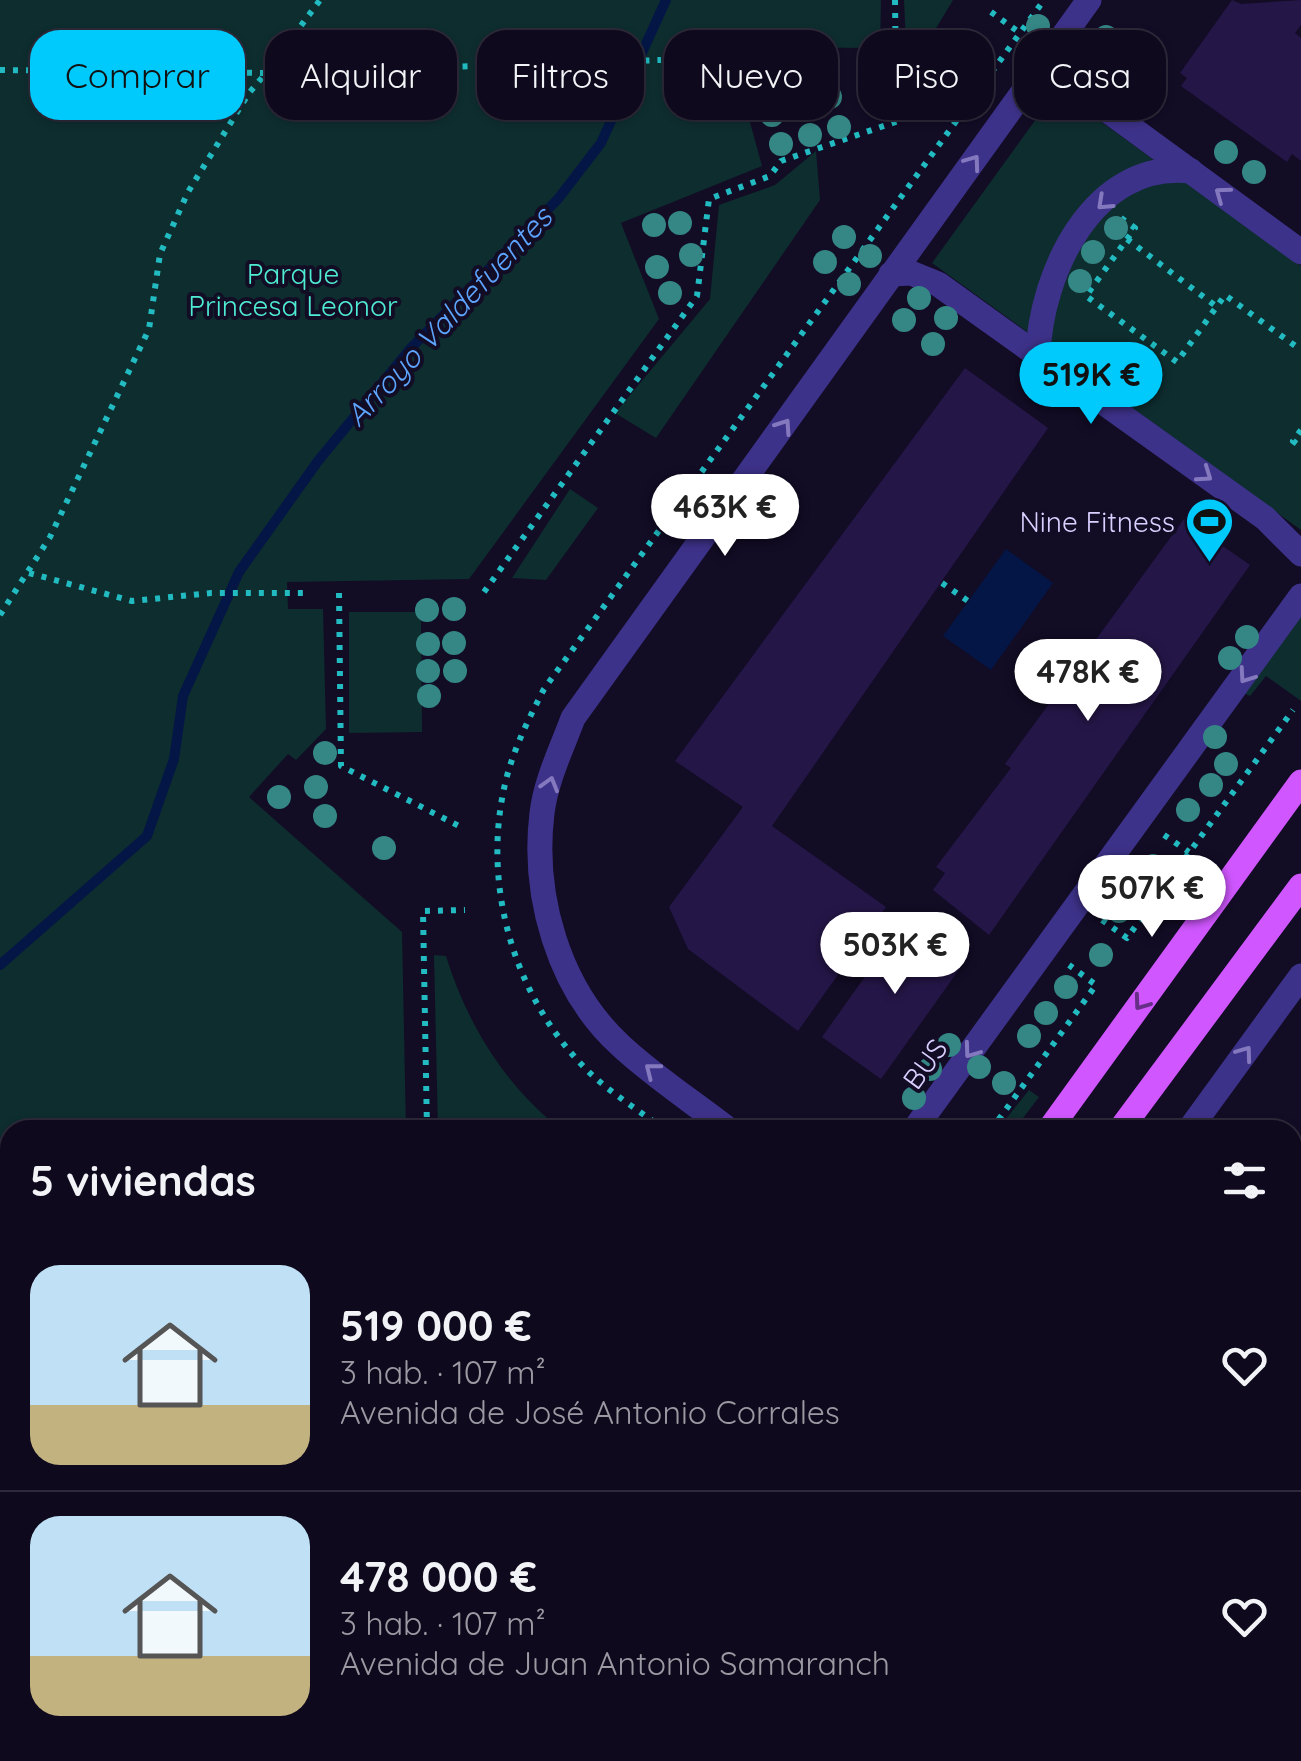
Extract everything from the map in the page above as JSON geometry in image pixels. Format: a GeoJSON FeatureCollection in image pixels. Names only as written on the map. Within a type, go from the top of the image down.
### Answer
{"type":"FeatureCollection","features":[{"type":"Feature","properties":{"kind":"main road"},"geometry":{"type":"LineString","coordinates":[[1056,1120],[1301,782]]}},
{"type":"Feature","properties":{"kind":"main road"},"geometry":{"type":"LineString","coordinates":[[1127,1120],[1301,886]]}},
{"type":"Feature","properties":{"kind":"street"},"geometry":{"type":"LineString","coordinates":[[1069,30],[1089,0]]}},
{"type":"Feature","properties":{"kind":"street"},"geometry":{"type":"LineString","coordinates":[[716,1120],[619,1044],[589,1010],[559,954],[546,914],[539,854],[543,809],[574,718],[1014,106]]}},
{"type":"Feature","properties":{"kind":"street"},"geometry":{"type":"LineString","coordinates":[[1121,120],[1301,252]]}},
{"type":"Feature","properties":{"kind":"street"},"geometry":{"type":"LineString","coordinates":[[1038,356],[1039,324],[1052,273],[1101,203],[1150,173],[1191,171]]}},
{"type":"Feature","properties":{"kind":"street"},"geometry":{"type":"LineString","coordinates":[[891,274],[911,273],[938,284],[1265,518],[1301,554]]}},
{"type":"Feature","properties":{"kind":"street","name":"BUS"},"geometry":{"type":"LineString","coordinates":[[921,1120],[1301,596]]}},
{"type":"Feature","properties":{"kind":"street"},"geometry":{"type":"LineString","coordinates":[[1196,1120],[1301,976]]}},
{"type":"Feature","properties":{"kind":"path"},"geometry":{"type":"LineString","coordinates":[[298,30],[320,0]]}},
{"type":"Feature","properties":{"kind":"path"},"geometry":{"type":"LineString","coordinates":[[895,0],[895,30]]}},
{"type":"Feature","properties":{"kind":"path"},"geometry":{"type":"LineString","coordinates":[[1022,30],[1044,0]]}},
{"type":"Feature","properties":{"kind":"path"},"geometry":{"type":"LineString","coordinates":[[991,12],[1016,30]]}},
{"type":"Feature","properties":{"kind":"path"},"geometry":{"type":"LineString","coordinates":[[544,688],[1014,41]]}},
{"type":"Feature","properties":{"kind":"path"},"geometry":{"type":"LineString","coordinates":[[457,68],[661,60]]}},
{"type":"Feature","properties":{"kind":"path"},"geometry":{"type":"LineString","coordinates":[[0,70],[265,73]]}},
{"type":"Feature","properties":{"kind":"path"},"geometry":{"type":"LineString","coordinates":[[0,615],[29,573],[149,329],[160,254],[181,208],[249,93],[265,74]]}},
{"type":"Feature","properties":{"kind":"path"},"geometry":{"type":"LineString","coordinates":[[484,592],[698,296],[710,199],[770,176],[781,161],[901,120]]}},
{"type":"Feature","properties":{"kind":"path"},"geometry":{"type":"LineString","coordinates":[[1101,203],[1135,228],[1086,296],[1177,362],[1225,296],[1301,350]]}},
{"type":"Feature","properties":{"kind":"path"},"geometry":{"type":"LineString","coordinates":[[1127,240],[1217,307]]}},
{"type":"Feature","properties":{"kind":"path"},"geometry":{"type":"LineString","coordinates":[[1301,430],[1293,441],[1301,447]]}},
{"type":"Feature","properties":{"kind":"path"},"geometry":{"type":"LineString","coordinates":[[29,573],[132,601],[211,594],[308,594]]}},
{"type":"Feature","properties":{"kind":"path"},"geometry":{"type":"LineString","coordinates":[[942,583],[968,601]]}},
{"type":"Feature","properties":{"kind":"path"},"geometry":{"type":"LineString","coordinates":[[339,594],[341,766],[461,828]]}},
{"type":"Feature","properties":{"kind":"path"},"geometry":{"type":"LineString","coordinates":[[1102,920],[1127,938],[1293,710]]}},
{"type":"Feature","properties":{"kind":"path"},"geometry":{"type":"LineString","coordinates":[[427,1120],[423,912],[465,910]]}},
{"type":"Feature","properties":{"kind":"path"},"geometry":{"type":"LineString","coordinates":[[997,1120],[1096,985],[1069,965]]}},
{"type":"Feature","properties":{"kind":"green space","name":"Parque Princesa Leonor"},"geometry":{"type":"Polygon","coordinates":[[[0,0],[881,0],[880,30],[858,30],[858,48],[838,48],[838,30],[664,30],[664,120],[749,120],[762,166],[621,223],[659,319],[469,579],[287,582],[288,609],[323,609],[326,729],[296,760],[288,754],[249,797],[402,932],[406,1120],[0,1120],[0,0]]]}},
{"type":"Feature","properties":{"kind":"green space"},"geometry":{"type":"Polygon","coordinates":[[[904,0],[953,0],[935,30],[905,30],[904,0]]]}},
{"type":"Feature","properties":{"kind":"green space"},"geometry":{"type":"Polygon","coordinates":[[[1035,120],[1099,120],[1301,266],[1301,530],[932,263],[1035,120]]]}},
{"type":"Feature","properties":{"kind":"green space"},"geometry":{"type":"Polygon","coordinates":[[[816,151],[820,200],[656,438],[615,413],[710,299],[719,205],[775,185],[816,151]]]}},
{"type":"Feature","properties":{"kind":"green space"},"geometry":{"type":"Polygon","coordinates":[[[570,489],[598,508],[546,580],[512,578],[570,489]]]}},
{"type":"Feature","properties":{"kind":"green space"},"geometry":{"type":"Polygon","coordinates":[[[349,612],[421,612],[422,732],[349,733],[349,612]]]}},
{"type":"Feature","properties":{"kind":"green space"},"geometry":{"type":"Polygon","coordinates":[[[1301,615],[1301,701],[1266,676],[1250,696],[1244,693],[1301,615]]]}},
{"type":"Feature","properties":{"kind":"green space"},"geometry":{"type":"Polygon","coordinates":[[[434,955],[446,956],[465,1006],[506,1074],[550,1120],[438,1120],[434,955]]]}},
{"type":"Feature","properties":{"kind":"green space"},"geometry":{"type":"Polygon","coordinates":[[[1029,1090],[1039,1097],[1022,1120],[1005,1120],[1029,1090]]]}},
{"type":"Feature","properties":{"kind":"water"},"geometry":{"type":"Polygon","coordinates":[[[1006,549],[1053,583],[991,670],[943,636],[1006,549]]]}},
{"type":"Feature","properties":{"kind":"building"},"geometry":{"type":"Polygon","coordinates":[[[1232,0],[1241,4],[1301,0],[1301,25],[1295,33],[1301,38],[1301,161],[1292,154],[1287,162],[1181,86],[1187,78],[1180,73],[1232,0]]]}},
{"type":"Feature","properties":{"kind":"building"},"geometry":{"type":"Polygon","coordinates":[[[965,368],[1048,428],[772,826],[886,907],[798,1031],[688,949],[669,907],[743,807],[675,761],[965,368]]]}},
{"type":"Feature","properties":{"kind":"building"},"geometry":{"type":"Polygon","coordinates":[[[1184,519],[1250,565],[989,935],[933,890],[945,873],[936,867],[1011,768],[1005,764],[1184,519]]]}},
{"type":"Feature","properties":{"kind":"building"},"geometry":{"type":"Polygon","coordinates":[[[909,915],[968,957],[881,1079],[822,1037],[909,915]]]}},
{"type":"Feature","properties":{"kind":"waterway","name":"Arroyo Valdefuentes"},"geometry":{"type":"LineString","coordinates":[[0,965],[147,836],[174,759],[183,696],[239,572],[318,461],[411,348],[558,199],[601,143],[666,0]]}},
{"type":"Feature","properties":{"kind":"place","name":"Nine Fitness"},"geometry":{"type":"Point","coordinates":[1210,564]}}]}
